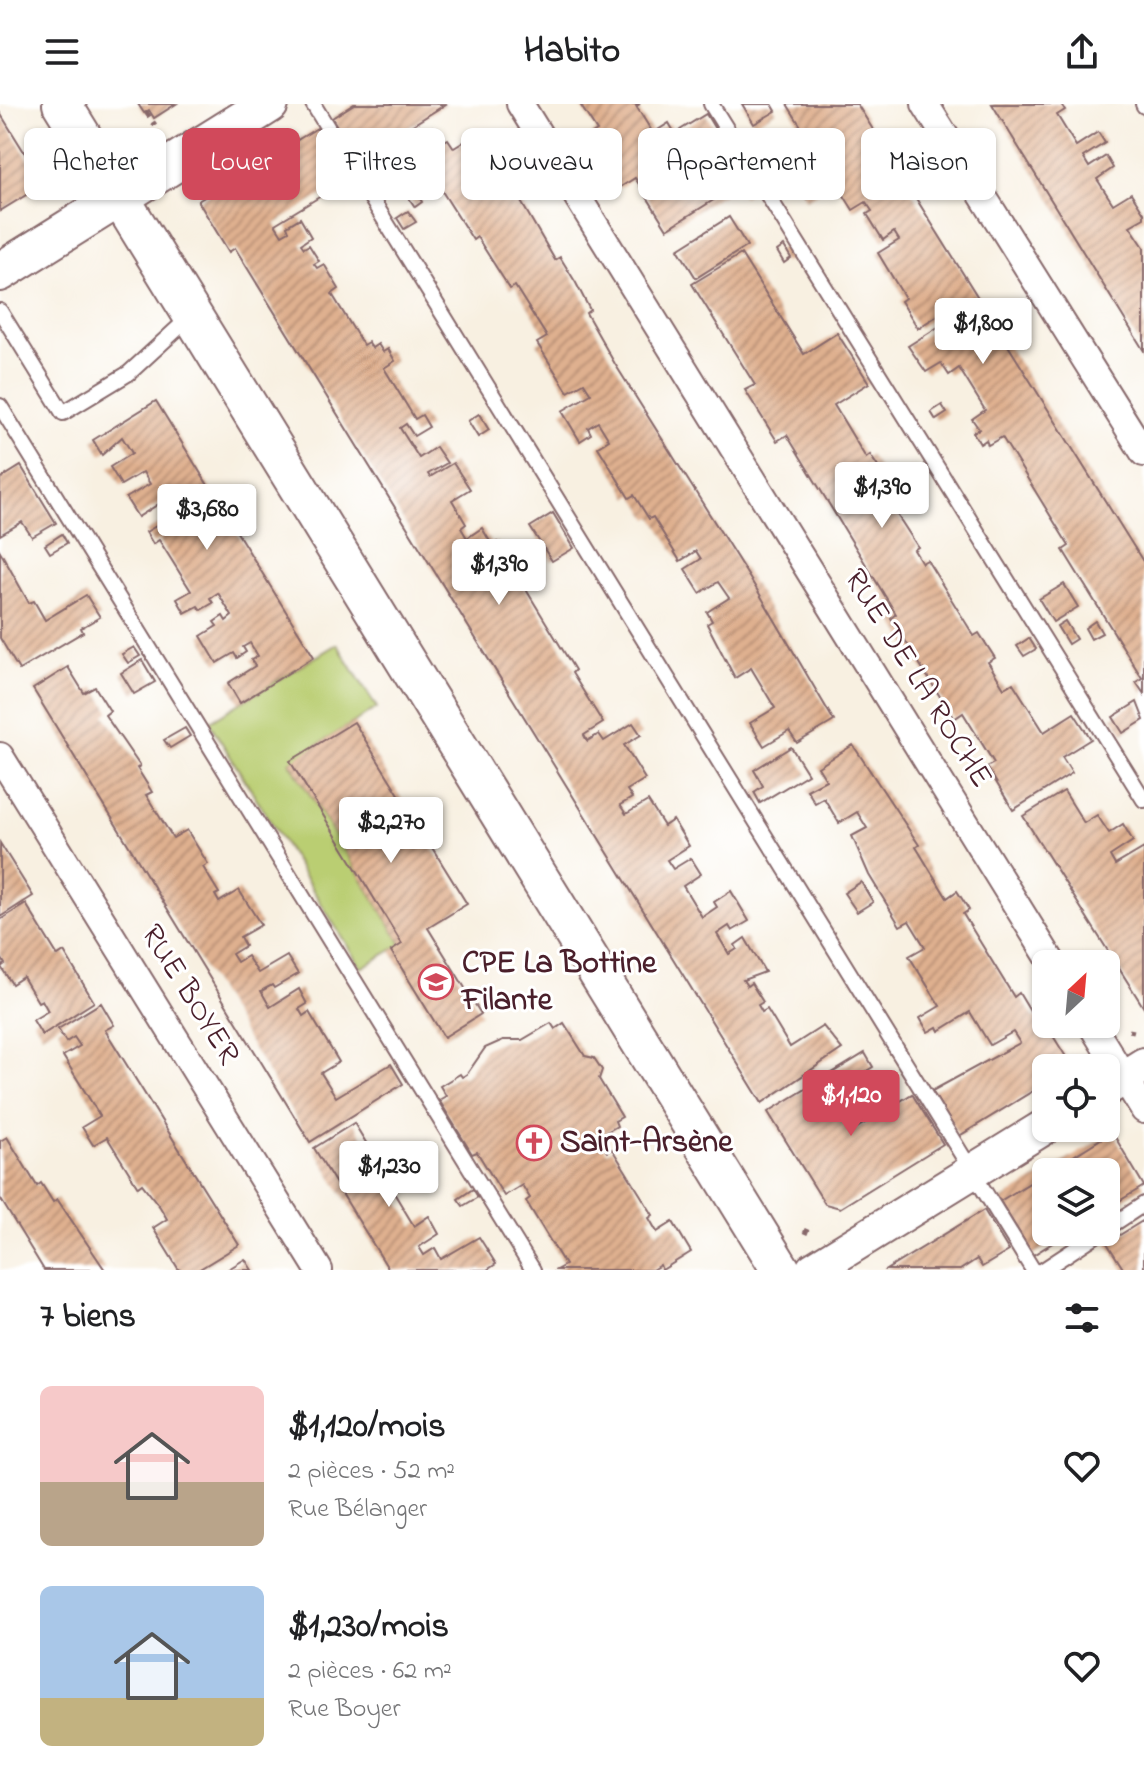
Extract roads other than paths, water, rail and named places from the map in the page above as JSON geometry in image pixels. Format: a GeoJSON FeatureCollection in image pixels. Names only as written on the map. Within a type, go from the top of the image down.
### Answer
{"type":"FeatureCollection","features":[{"type":"Feature","properties":{"kind":"main road"},"geometry":{"type":"LineString","coordinates":[[62,104],[77,128]]}},
{"type":"Feature","properties":{"kind":"main road"},"geometry":{"type":"LineString","coordinates":[[166,168],[269,104]]}},
{"type":"Feature","properties":{"kind":"main road"},"geometry":{"type":"LineString","coordinates":[[0,272],[114,200]]}},
{"type":"Feature","properties":{"kind":"main road"},"geometry":{"type":"LineString","coordinates":[[121,200],[781,1270]]}},
{"type":"Feature","properties":{"kind":"street","name":"RUE DE LA ROCHE"},"geometry":{"type":"LineString","coordinates":[[520,104],[1044,950]]}},
{"type":"Feature","properties":{"kind":"street"},"geometry":{"type":"LineString","coordinates":[[925,104],[1144,453]]}},
{"type":"Feature","properties":{"kind":"street","name":"RUE BOYER"},"geometry":{"type":"LineString","coordinates":[[0,756],[319,1270]]}},
{"type":"Feature","properties":{"kind":"street"},"geometry":{"type":"LineString","coordinates":[[1100,1038],[1144,1110]]}},
{"type":"Feature","properties":{"kind":"street"},"geometry":{"type":"LineString","coordinates":[[813,1270],[1032,1135]]}},
{"type":"Feature","properties":{"kind":"lane"},"geometry":{"type":"LineString","coordinates":[[313,104],[1033,1270]]}},
{"type":"Feature","properties":{"kind":"lane"},"geometry":{"type":"LineString","coordinates":[[711,104],[1144,800]]}},
{"type":"Feature","properties":{"kind":"lane"},"geometry":{"type":"LineString","coordinates":[[0,311],[63,413],[129,373],[192,315]]}},
{"type":"Feature","properties":{"kind":"lane"},"geometry":{"type":"LineString","coordinates":[[0,406],[533,1270]]}},
{"type":"Feature","properties":{"kind":"lane"},"geometry":{"type":"LineString","coordinates":[[1120,1220],[1144,1204]]}},
{"type":"Feature","properties":{"kind":"lane"},"geometry":{"type":"LineString","coordinates":[[1043,1270],[1080,1246]]}},
{"type":"Feature","properties":{"kind":"place","name":"CPE La Bottine Filante"},"geometry":{"type":"Point","coordinates":[436,982]}},
{"type":"Feature","properties":{"kind":"place","name":"Saint-Arsène"},"geometry":{"type":"Point","coordinates":[534,1143]}}]}
